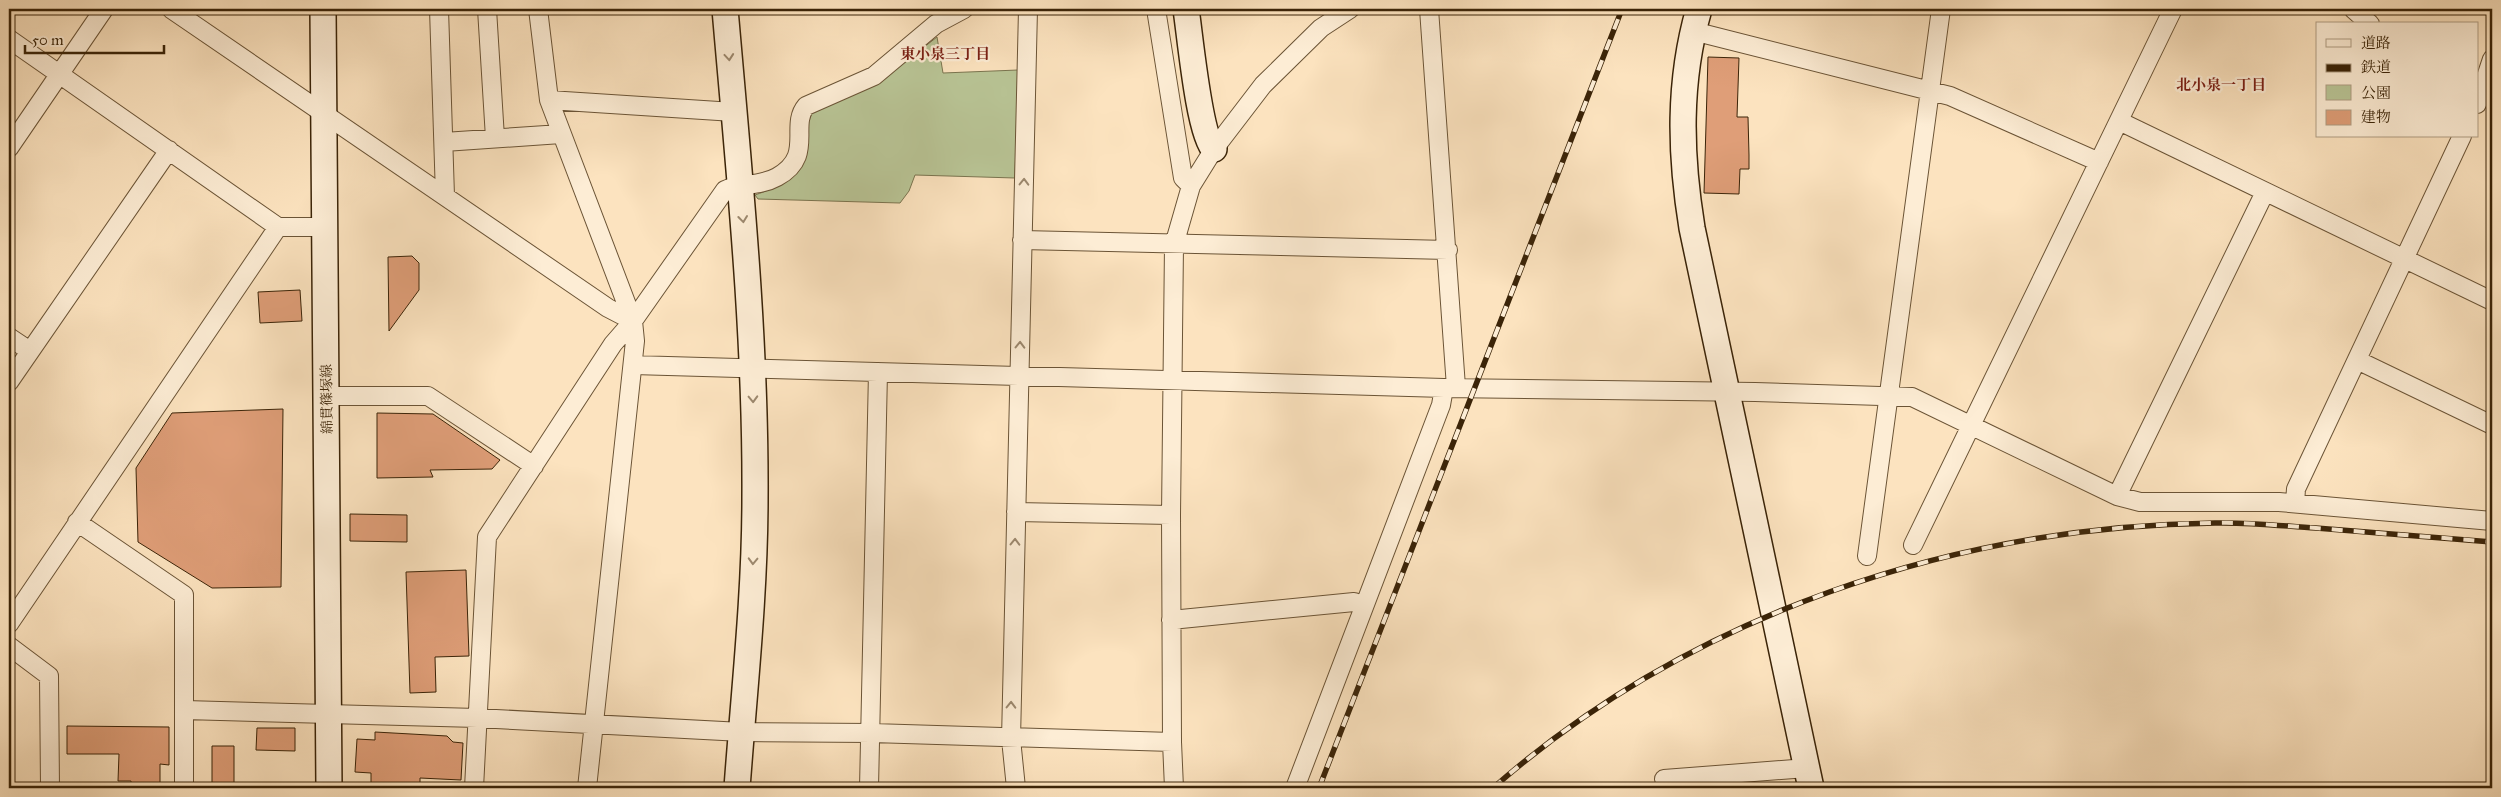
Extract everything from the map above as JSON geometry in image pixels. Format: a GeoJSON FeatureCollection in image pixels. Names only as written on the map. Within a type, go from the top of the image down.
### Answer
{"type":"FeatureCollection","features":[{"type":"Feature","properties":{"kind":"street"},"geometry":{"type":"LineString","coordinates":[[9,148],[104,9]]}},
{"type":"Feature","properties":{"kind":"street"},"geometry":{"type":"LineString","coordinates":[[171,9],[608,308],[632,321]]}},
{"type":"Feature","properties":{"kind":"street","name":"綿貫篠塚線"},"geometry":{"type":"LineString","coordinates":[[323,9],[330,713],[329,788]]}},
{"type":"Feature","properties":{"kind":"street"},"geometry":{"type":"LineString","coordinates":[[439,9],[445,196]]}},
{"type":"Feature","properties":{"kind":"street"},"geometry":{"type":"LineString","coordinates":[[487,9],[495,138]]}},
{"type":"Feature","properties":{"kind":"street"},"geometry":{"type":"LineString","coordinates":[[538,9],[549,100],[632,321],[636,341],[587,788]]}},
{"type":"Feature","properties":{"kind":"street"},"geometry":{"type":"LineString","coordinates":[[725,9],[748,287],[755,498],[751,616],[737,788]]}},
{"type":"Feature","properties":{"kind":"street"},"geometry":{"type":"LineString","coordinates":[[474,788],[487,537],[613,344],[632,321],[725,190],[766,182],[788,169],[799,151],[801,116],[806,106],[874,76],[936,24],[946,13],[964,9]]}},
{"type":"Feature","properties":{"kind":"street"},"geometry":{"type":"LineString","coordinates":[[1016,788],[1010,739],[1028,9]]}},
{"type":"Feature","properties":{"kind":"street"},"geometry":{"type":"LineString","coordinates":[[1156,9],[1183,178],[1192,186]]}},
{"type":"Feature","properties":{"kind":"street"},"geometry":{"type":"LineString","coordinates":[[1186,9],[1203,121],[1209,144],[1214,149]]}},
{"type":"Feature","properties":{"kind":"street"},"geometry":{"type":"LineString","coordinates":[[1174,788],[1170,515],[1174,245],[1192,186],[1214,149],[1263,84],[1321,28],[1350,9]]}},
{"type":"Feature","properties":{"kind":"street"},"geometry":{"type":"LineString","coordinates":[[1295,788],[1363,605],[1441,405],[1450,388],[1448,250],[1429,9]]}},
{"type":"Feature","properties":{"kind":"street"},"geometry":{"type":"LineString","coordinates":[[1866,556],[1941,9]]}},
{"type":"Feature","properties":{"kind":"street"},"geometry":{"type":"LineString","coordinates":[[1913,545],[2173,9]]}},
{"type":"Feature","properties":{"kind":"street"},"geometry":{"type":"LineString","coordinates":[[2353,9],[2368,22]]}},
{"type":"Feature","properties":{"kind":"street"},"geometry":{"type":"LineString","coordinates":[[1664,779],[1809,778],[1692,228],[1683,164],[1683,97],[1696,20],[1930,92],[1950,96],[2099,162]]}},
{"type":"Feature","properties":{"kind":"street"},"geometry":{"type":"LineString","coordinates":[[9,39],[278,227],[325,227]]}},
{"type":"Feature","properties":{"kind":"street"},"geometry":{"type":"LineString","coordinates":[[2482,102],[2492,59]]}},
{"type":"Feature","properties":{"kind":"street"},"geometry":{"type":"LineString","coordinates":[[1167,75],[1195,68]]}},
{"type":"Feature","properties":{"kind":"street"},"geometry":{"type":"LineString","coordinates":[[549,100],[734,112]]}},
{"type":"Feature","properties":{"kind":"street"},"geometry":{"type":"LineString","coordinates":[[2119,121],[2492,301]]}},
{"type":"Feature","properties":{"kind":"street"},"geometry":{"type":"LineString","coordinates":[[444,142],[561,134]]}},
{"type":"Feature","properties":{"kind":"street"},"geometry":{"type":"LineString","coordinates":[[2294,503],[2296,489],[2461,138]]}},
{"type":"Feature","properties":{"kind":"street"},"geometry":{"type":"LineString","coordinates":[[9,382],[169,150]]}},
{"type":"Feature","properties":{"kind":"street"},"geometry":{"type":"LineString","coordinates":[[2117,496],[2265,192]]}},
{"type":"Feature","properties":{"kind":"street"},"geometry":{"type":"LineString","coordinates":[[9,624],[278,227]]}},
{"type":"Feature","properties":{"kind":"street"},"geometry":{"type":"LineString","coordinates":[[1022,240],[1448,250]]}},
{"type":"Feature","properties":{"kind":"street"},"geometry":{"type":"LineString","coordinates":[[9,337],[30,351]]}},
{"type":"Feature","properties":{"kind":"street"},"geometry":{"type":"LineString","coordinates":[[2358,360],[2492,426]]}},
{"type":"Feature","properties":{"kind":"street"},"geometry":{"type":"LineString","coordinates":[[633,365],[1450,388],[1912,397],[2117,496],[2140,502],[2294,503],[2492,521]]}},
{"type":"Feature","properties":{"kind":"street"},"geometry":{"type":"LineString","coordinates":[[869,788],[872,733],[878,372]]}},
{"type":"Feature","properties":{"kind":"street"},"geometry":{"type":"LineString","coordinates":[[326,396],[428,396],[534,466]]}},
{"type":"Feature","properties":{"kind":"street"},"geometry":{"type":"LineString","coordinates":[[1016,512],[1170,515]]}},
{"type":"Feature","properties":{"kind":"street"},"geometry":{"type":"LineString","coordinates":[[77,522],[184,595],[184,788]]}},
{"type":"Feature","properties":{"kind":"street"},"geometry":{"type":"LineString","coordinates":[[1171,620],[1354,602],[1363,605]]}},
{"type":"Feature","properties":{"kind":"street"},"geometry":{"type":"LineString","coordinates":[[9,646],[49,676],[50,788]]}},
{"type":"Feature","properties":{"kind":"street"},"geometry":{"type":"LineString","coordinates":[[185,710],[477,718],[742,732],[872,733],[1010,739],[1172,742]]}},
{"type":"Feature","properties":{"kind":"green space"},"geometry":{"type":"Polygon","coordinates":[[[937,37],[943,73],[1018,70],[1015,178],[915,175],[909,191],[900,203],[758,199],[755,195],[785,182],[801,167],[807,146],[808,115],[882,80],[937,37]]]}},
{"type":"Feature","properties":{"kind":"building"},"geometry":{"type":"Polygon","coordinates":[[[1708,57],[1739,58],[1737,117],[1748,117],[1749,169],[1740,169],[1739,194],[1704,193],[1708,57]]]}},
{"type":"Feature","properties":{"kind":"building"},"geometry":{"type":"Polygon","coordinates":[[[412,256],[419,263],[419,290],[389,331],[388,257],[412,256]]]}},
{"type":"Feature","properties":{"kind":"building"},"geometry":{"type":"Polygon","coordinates":[[[300,290],[302,321],[260,323],[258,292],[300,290]]]}},
{"type":"Feature","properties":{"kind":"building"},"geometry":{"type":"Polygon","coordinates":[[[283,409],[281,587],[212,588],[138,542],[136,468],[172,413],[283,409]]]}},
{"type":"Feature","properties":{"kind":"building"},"geometry":{"type":"Polygon","coordinates":[[[377,413],[433,414],[500,460],[492,469],[430,470],[433,477],[377,478],[377,413]]]}},
{"type":"Feature","properties":{"kind":"building"},"geometry":{"type":"Polygon","coordinates":[[[350,514],[407,515],[407,542],[350,541],[350,514]]]}},
{"type":"Feature","properties":{"kind":"building"},"geometry":{"type":"Polygon","coordinates":[[[466,570],[469,656],[435,657],[436,692],[410,693],[406,572],[466,570]]]}},
{"type":"Feature","properties":{"kind":"building"},"geometry":{"type":"Polygon","coordinates":[[[67,726],[169,727],[169,765],[160,764],[160,786],[131,786],[131,781],[118,781],[119,754],[67,754],[67,726]]]}},
{"type":"Feature","properties":{"kind":"building"},"geometry":{"type":"Polygon","coordinates":[[[257,728],[295,728],[295,751],[256,750],[257,728]]]}},
{"type":"Feature","properties":{"kind":"building"},"geometry":{"type":"Polygon","coordinates":[[[375,732],[447,736],[453,742],[463,743],[461,780],[420,778],[420,786],[371,783],[371,773],[355,772],[357,739],[375,740],[375,732]]]}},
{"type":"Feature","properties":{"kind":"building"},"geometry":{"type":"Polygon","coordinates":[[[212,746],[234,746],[234,784],[212,784],[212,746]]]}},
{"type":"Feature","properties":{"kind":"railway"},"geometry":{"type":"LineString","coordinates":[[1319,788],[1622,9]]}},
{"type":"Feature","properties":{"kind":"railway"},"geometry":{"type":"LineString","coordinates":[[1493,788],[1570,727],[1652,674],[1739,629],[1830,592],[1924,563],[2020,541],[2117,528],[2215,523],[2266,524],[2492,542]]}},
{"type":"Feature","properties":{"kind":"district","name":"東小泉三丁目"},"geometry":{"type":"Point","coordinates":[945,54]}},
{"type":"Feature","properties":{"kind":"district","name":"北小泉一丁目"},"geometry":{"type":"Point","coordinates":[2221,85]}}]}
